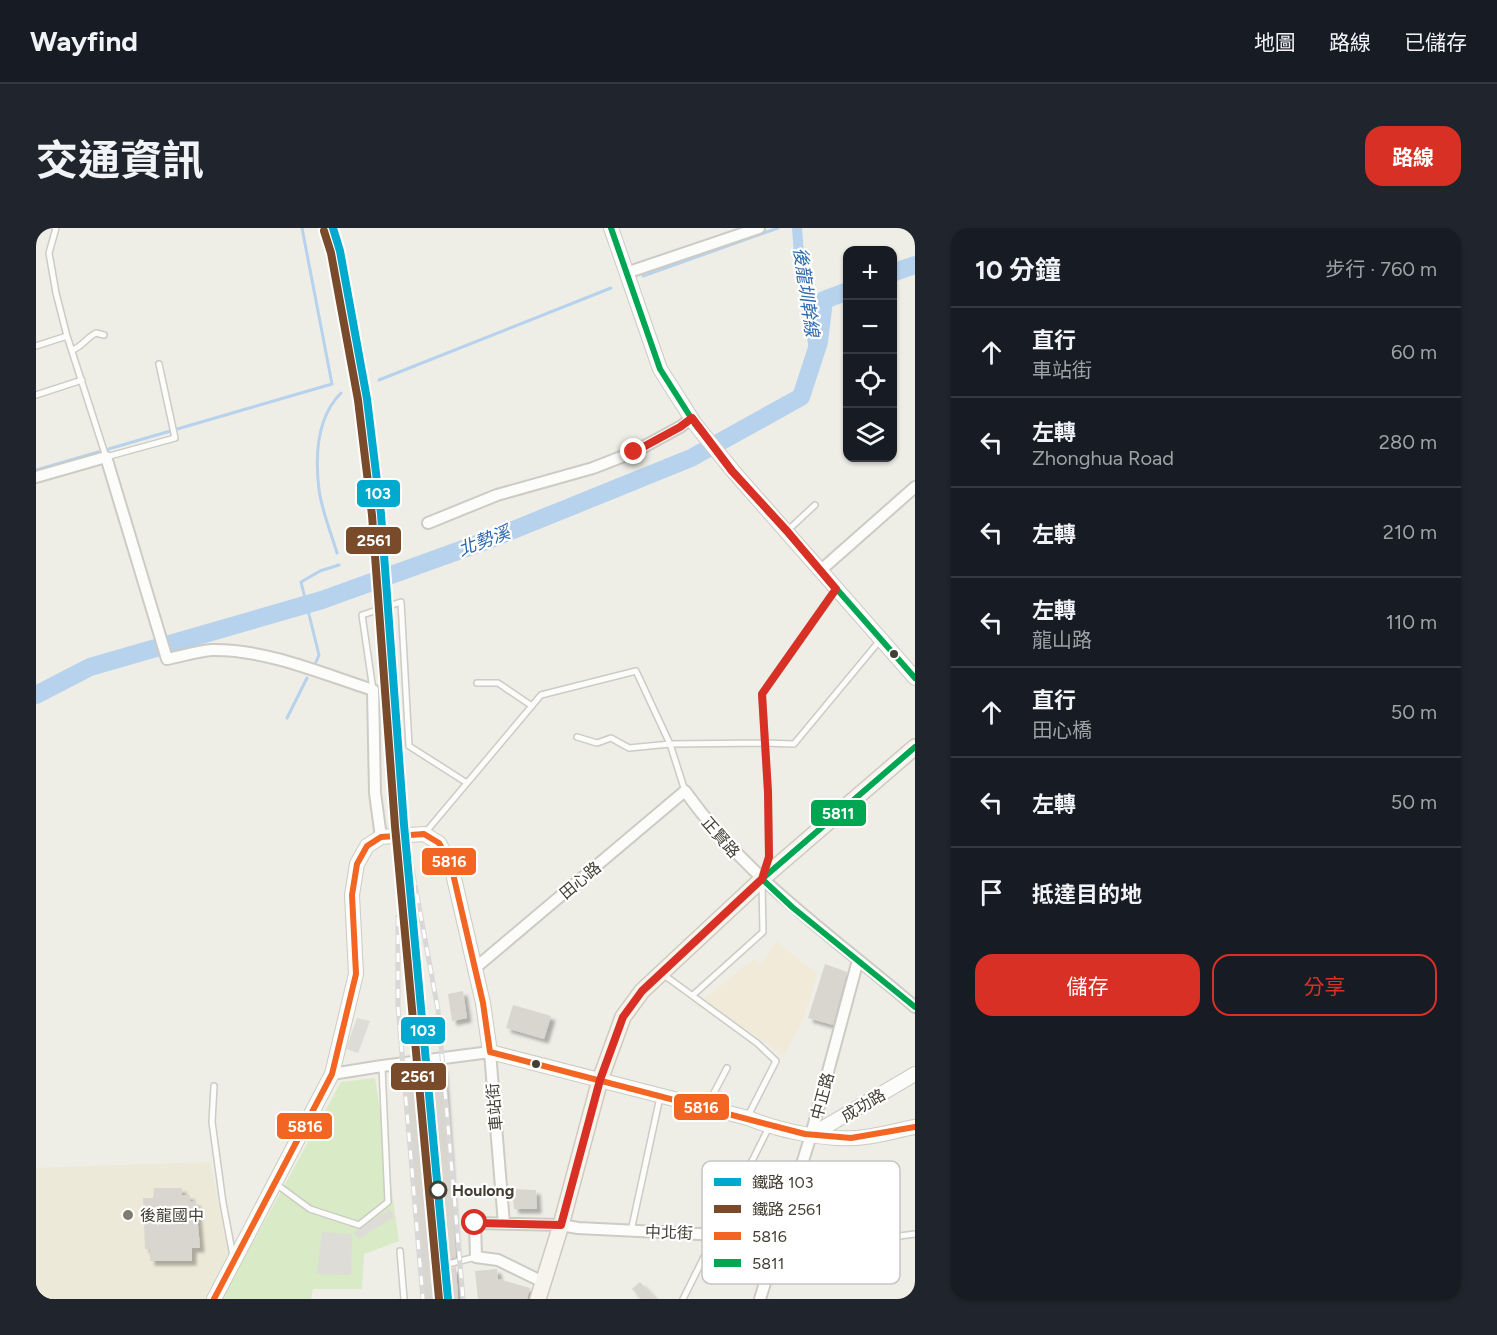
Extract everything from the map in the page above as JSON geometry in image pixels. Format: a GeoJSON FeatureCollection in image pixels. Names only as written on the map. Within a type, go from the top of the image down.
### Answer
{"type":"FeatureCollection","features":[{"type":"Feature","properties":{"kind":"main road"},"geometry":{"type":"LineString","coordinates":[[538,1299],[561,1225],[600,1080],[623,1017],[642,991],[762,879],[915,747]]}},
{"type":"Feature","properties":{"kind":"street"},"geometry":{"type":"LineString","coordinates":[[610,228],[660,369],[694,421],[732,471],[915,678]]}},
{"type":"Feature","properties":{"kind":"street"},"geometry":{"type":"LineString","coordinates":[[626,273],[759,228]]}},
{"type":"Feature","properties":{"kind":"street"},"geometry":{"type":"LineString","coordinates":[[428,523],[497,495],[593,468],[634,452],[694,421]]}},
{"type":"Feature","properties":{"kind":"street"},"geometry":{"type":"LineString","coordinates":[[36,477],[104,453],[167,659],[209,650],[234,651],[296,664],[374,690],[375,793],[381,837]]}},
{"type":"Feature","properties":{"kind":"street"},"geometry":{"type":"LineString","coordinates":[[820,570],[915,487]]}},
{"type":"Feature","properties":{"kind":"street","name":"正賢路"},"geometry":{"type":"LineString","coordinates":[[685,791],[739,858],[792,907],[915,1007]]}},
{"type":"Feature","properties":{"kind":"street","name":"田心路"},"geometry":{"type":"LineString","coordinates":[[474,969],[685,791]]}},
{"type":"Feature","properties":{"kind":"street"},"geometry":{"type":"LineString","coordinates":[[214,1299],[332,1074],[356,974],[352,895],[357,864],[367,846],[381,837],[424,834]]}},
{"type":"Feature","properties":{"kind":"street","name":"車站街"},"geometry":{"type":"LineString","coordinates":[[424,834],[439,843],[451,865],[483,1003],[490,1052],[504,1224]]}},
{"type":"Feature","properties":{"kind":"street","name":"中正路"},"geometry":{"type":"LineString","coordinates":[[803,1161],[858,960]]}},
{"type":"Feature","properties":{"kind":"street"},"geometry":{"type":"LineString","coordinates":[[332,1074],[490,1052],[748,1118],[769,1127],[811,1136],[863,1137],[915,1127]]}},
{"type":"Feature","properties":{"kind":"street","name":"成功路"},"geometry":{"type":"LineString","coordinates":[[811,1136],[915,1074]]}},
{"type":"Feature","properties":{"kind":"street"},"geometry":{"type":"LineString","coordinates":[[543,1282],[498,1260],[476,1257],[475,1223],[561,1225]]}},
{"type":"Feature","properties":{"kind":"street","name":"中北街"},"geometry":{"type":"LineString","coordinates":[[561,1225],[578,1228],[702,1234]]}},
{"type":"Feature","properties":{"kind":"street","name":"中正路"},"geometry":{"type":"LineString","coordinates":[[760,1299],[764,1284]]}},
{"type":"Feature","properties":{"kind":"lane"},"geometry":{"type":"LineString","coordinates":[[56,228],[49,253],[67,336],[104,453],[175,438],[159,364]]}},
{"type":"Feature","properties":{"kind":"lane"},"geometry":{"type":"LineString","coordinates":[[72,350],[79,348],[89,336],[96,333],[104,335]]}},
{"type":"Feature","properties":{"kind":"lane"},"geometry":{"type":"LineString","coordinates":[[36,345],[67,336]]}},
{"type":"Feature","properties":{"kind":"lane"},"geometry":{"type":"LineString","coordinates":[[36,395],[82,380]]}},
{"type":"Feature","properties":{"kind":"lane"},"geometry":{"type":"LineString","coordinates":[[787,531],[815,505]]}},
{"type":"Feature","properties":{"kind":"lane"},"geometry":{"type":"LineString","coordinates":[[693,995],[763,932],[762,879],[769,857],[762,694],[836,589]]}},
{"type":"Feature","properties":{"kind":"lane"},"geometry":{"type":"LineString","coordinates":[[374,690],[362,615],[401,602],[409,746],[468,783]]}},
{"type":"Feature","properties":{"kind":"lane"},"geometry":{"type":"LineString","coordinates":[[577,737],[597,743],[611,738],[629,748],[670,744],[764,742],[794,744],[881,639]]}},
{"type":"Feature","properties":{"kind":"lane"},"geometry":{"type":"LineString","coordinates":[[424,834],[541,695],[636,671],[670,744],[685,791]]}},
{"type":"Feature","properties":{"kind":"lane"},"geometry":{"type":"LineString","coordinates":[[477,683],[498,683],[532,706]]}},
{"type":"Feature","properties":{"kind":"lane"},"geometry":{"type":"LineString","coordinates":[[661,973],[757,1043],[776,1061],[748,1118]]}},
{"type":"Feature","properties":{"kind":"lane"},"geometry":{"type":"LineString","coordinates":[[275,1183],[310,1209],[359,1225],[388,1202],[382,1066]]}},
{"type":"Feature","properties":{"kind":"lane"},"geometry":{"type":"LineString","coordinates":[[707,1107],[727,1068]]}},
{"type":"Feature","properties":{"kind":"lane"},"geometry":{"type":"LineString","coordinates":[[214,1086],[212,1122],[234,1261]]}},
{"type":"Feature","properties":{"kind":"lane"},"geometry":{"type":"LineString","coordinates":[[631,1231],[661,1096]]}},
{"type":"Feature","properties":{"kind":"lane"},"geometry":{"type":"LineString","coordinates":[[752,1161],[769,1127]]}},
{"type":"Feature","properties":{"kind":"lane"},"geometry":{"type":"LineString","coordinates":[[900,1236],[915,1234]]}},
{"type":"Feature","properties":{"kind":"lane"},"geometry":{"type":"LineString","coordinates":[[400,1251],[404,1299]]}},
{"type":"Feature","properties":{"kind":"lane"},"geometry":{"type":"LineString","coordinates":[[448,1264],[476,1257]]}},
{"type":"Feature","properties":{"kind":"lane"},"geometry":{"type":"LineString","coordinates":[[683,1299],[702,1262]]}},
{"type":"Feature","properties":{"kind":"shaded area"},"geometry":{"type":"Polygon","coordinates":[[[776,941],[817,974],[804,1017],[784,1056],[704,999],[754,959],[762,964],[776,941]]]}},
{"type":"Feature","properties":{"kind":"shaded area"},"geometry":{"type":"Polygon","coordinates":[[[357,1018],[370,1021],[358,1053],[346,1049],[357,1018]]]}},
{"type":"Feature","properties":{"kind":"shaded area","name":"後龍國中"},"geometry":{"type":"Polygon","coordinates":[[[210,1162],[230,1263],[207,1299],[36,1299],[36,1168],[210,1162]]]}},
{"type":"Feature","properties":{"kind":"shaded area"},"geometry":{"type":"Polygon","coordinates":[[[390,1209],[394,1217],[358,1239],[354,1232],[390,1209]]]}},
{"type":"Feature","properties":{"kind":"shaded area"},"geometry":{"type":"Polygon","coordinates":[[[322,1232],[352,1234],[351,1275],[317,1274],[322,1232]]]}},
{"type":"Feature","properties":{"kind":"green space"},"geometry":{"type":"Polygon","coordinates":[[[375,1078],[399,1241],[364,1254],[362,1289],[313,1289],[311,1299],[222,1299],[341,1082],[375,1078]]]}},
{"type":"Feature","properties":{"kind":"building"},"geometry":{"type":"Polygon","coordinates":[[[825,964],[847,972],[833,1025],[808,1018],[825,964]]]}},
{"type":"Feature","properties":{"kind":"building"},"geometry":{"type":"Polygon","coordinates":[[[463,991],[467,1018],[452,1021],[448,994],[463,991]]]}},
{"type":"Feature","properties":{"kind":"building"},"geometry":{"type":"Polygon","coordinates":[[[513,1005],[551,1016],[544,1039],[506,1028],[513,1005]]]}},
{"type":"Feature","properties":{"kind":"building"},"geometry":{"type":"Polygon","coordinates":[[[443,1067],[456,1257],[445,1260],[443,1265],[447,1269],[456,1267],[458,1299],[423,1299],[402,1076],[443,1067]]]}},
{"type":"Feature","properties":{"kind":"building"},"geometry":{"type":"Polygon","coordinates":[[[154,1188],[182,1188],[182,1195],[190,1195],[190,1201],[196,1202],[200,1248],[192,1248],[192,1261],[150,1261],[150,1249],[145,1249],[143,1198],[153,1198],[154,1188]]]}},
{"type":"Feature","properties":{"kind":"building"},"geometry":{"type":"Polygon","coordinates":[[[512,1189],[536,1190],[537,1209],[514,1209],[512,1189]]]}},
{"type":"Feature","properties":{"kind":"building"},"geometry":{"type":"Polygon","coordinates":[[[497,1269],[498,1279],[530,1288],[527,1299],[478,1299],[475,1271],[497,1269]]]}},
{"type":"Feature","properties":{"kind":"building"},"geometry":{"type":"Polygon","coordinates":[[[640,1282],[656,1299],[641,1299],[632,1289],[640,1282]]]}},
{"type":"Feature","properties":{"kind":"waterway"},"geometry":{"type":"LineString","coordinates":[[36,470],[332,384],[302,228]]}},
{"type":"Feature","properties":{"kind":"waterway"},"geometry":{"type":"LineString","coordinates":[[643,276],[778,228]]}},
{"type":"Feature","properties":{"kind":"waterway","name":"後龍圳幹線"},"geometry":{"type":"LineString","coordinates":[[797,228],[800,267],[815,355]]}},
{"type":"Feature","properties":{"kind":"waterway","name":"北勢溪"},"geometry":{"type":"LineString","coordinates":[[897,271],[915,265]]}},
{"type":"Feature","properties":{"kind":"waterway"},"geometry":{"type":"LineString","coordinates":[[379,380],[611,288]]}},
{"type":"Feature","properties":{"kind":"waterway","name":"北勢溪"},"geometry":{"type":"LineString","coordinates":[[36,695],[90,667],[322,600],[491,539],[691,458],[801,397],[819,342],[824,300],[843,293]]}},
{"type":"Feature","properties":{"kind":"waterway"},"geometry":{"type":"LineString","coordinates":[[337,553],[320,498],[317,464],[322,426],[333,403],[341,393]]}},
{"type":"Feature","properties":{"kind":"waterway","name":"北勢溪"},"geometry":{"type":"LineString","coordinates":[[316,662],[319,655],[301,582],[320,571],[339,565]]}},
{"type":"Feature","properties":{"kind":"waterway"},"geometry":{"type":"LineString","coordinates":[[287,718],[307,678]]}},
{"type":"Feature","properties":{"kind":"railway"},"geometry":{"type":"LineString","coordinates":[[323,228],[359,399],[372,516],[438,1299]]}},
{"type":"Feature","properties":{"kind":"railway"},"geometry":{"type":"LineString","coordinates":[[407,841],[438,1010],[463,1299]]}},
{"type":"Feature","properties":{"kind":"railway"},"geometry":{"type":"LineString","coordinates":[[398,917],[398,1007],[423,1299]]}},
{"type":"Feature","properties":{"kind":"rail line","name":"103"},"geometry":{"type":"LineString","coordinates":[[333,228],[340,251],[367,399],[381,514],[404,825],[448,1299]]}},
{"type":"Feature","properties":{"kind":"rail line","name":"2561"},"geometry":{"type":"LineString","coordinates":[[324,231],[331,253],[358,400],[372,515],[395,826],[439,1299]]}},
{"type":"Feature","properties":{"kind":"transit line","name":"5811"},"geometry":{"type":"LineString","coordinates":[[611,228],[660,369],[695,424],[733,471],[915,678]]}},
{"type":"Feature","properties":{"kind":"transit line","name":"5811"},"geometry":{"type":"LineString","coordinates":[[762,879],[915,747]]}},
{"type":"Feature","properties":{"kind":"transit line","name":"5816"},"geometry":{"type":"LineString","coordinates":[[214,1299],[332,1074],[356,974],[352,895],[357,864],[367,846],[381,837],[424,834],[439,843],[451,865],[483,1003],[490,1052]]}},
{"type":"Feature","properties":{"kind":"transit line","name":"5811"},"geometry":{"type":"LineString","coordinates":[[762,879],[792,907],[915,1007]]}},
{"type":"Feature","properties":{"kind":"transit line","name":"5816"},"geometry":{"type":"LineString","coordinates":[[490,1052],[805,1134],[851,1138],[915,1127]]}},
{"type":"Feature","properties":{"kind":"place","name":"Houlong"},"geometry":{"type":"Point","coordinates":[438,1190]}},
{"type":"Feature","properties":{"kind":"place","name":"後龍國中"},"geometry":{"type":"Point","coordinates":[128,1215]}},
{"type":"Feature","properties":{"kind":"route"},"geometry":{"type":"LineString","coordinates":[[475,1223],[561,1225],[600,1080],[623,1017],[642,991],[762,879],[769,857],[762,694],[836,589],[732,471],[692,418],[634,452]]}}]}
